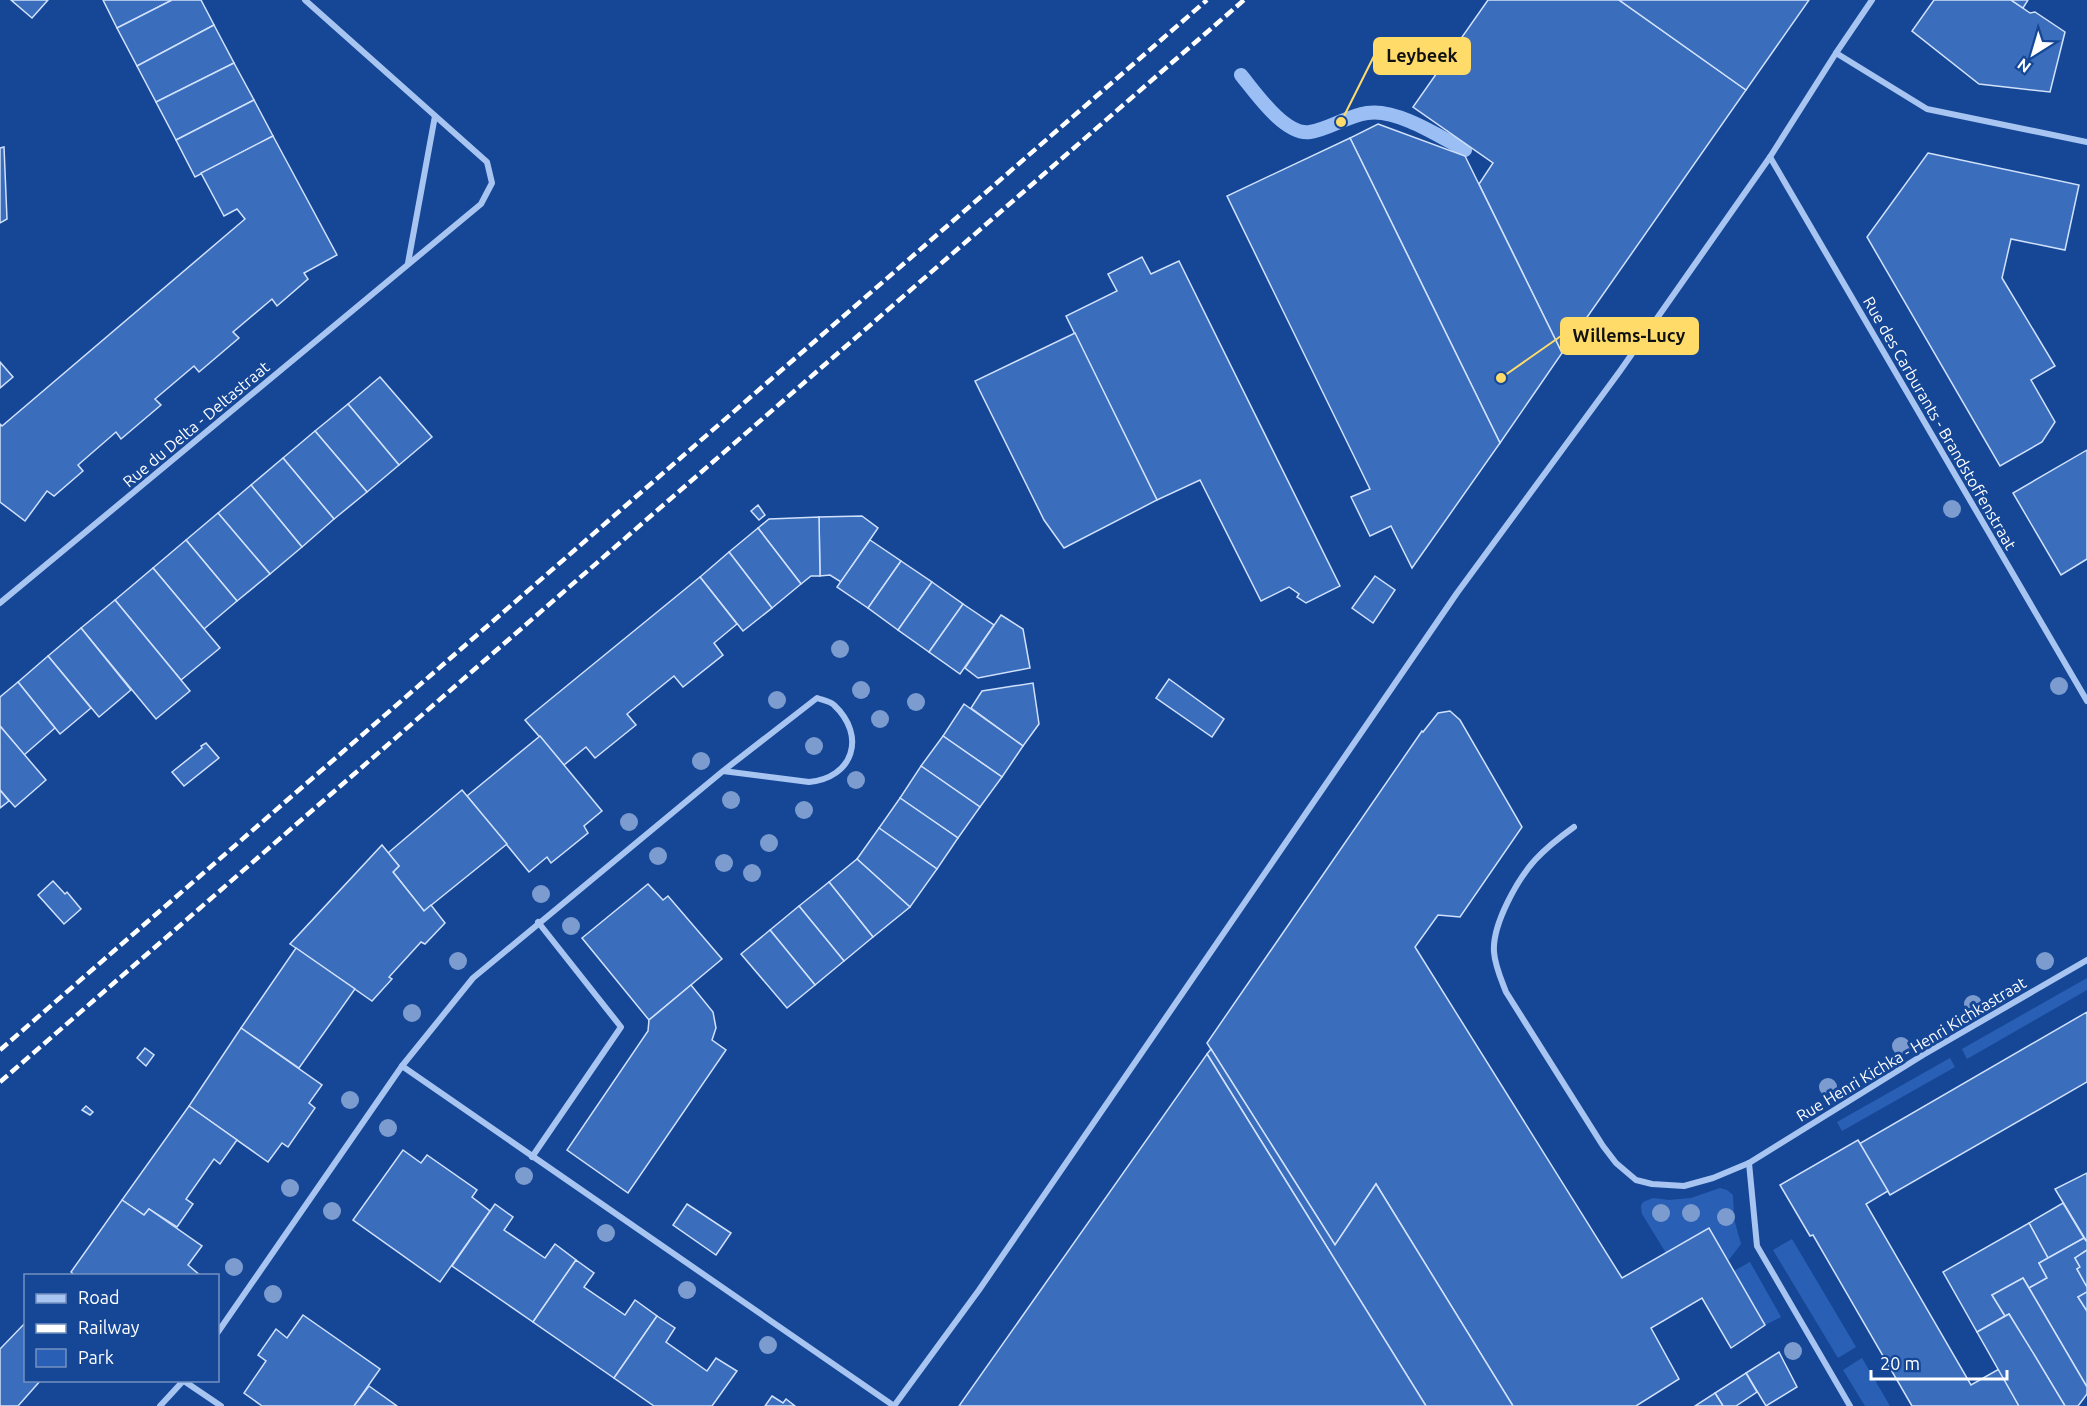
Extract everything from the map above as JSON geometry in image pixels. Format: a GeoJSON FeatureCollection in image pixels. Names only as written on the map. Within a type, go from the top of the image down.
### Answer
{"type":"FeatureCollection","features":[{"type":"Feature","properties":{"kind":"street","name":"Rue du Delta - Deltastraat"},"geometry":{"type":"LineString","coordinates":[[0,603],[481,204],[492,183],[487,162],[305,0]]}},
{"type":"Feature","properties":{"kind":"street"},"geometry":{"type":"LineString","coordinates":[[402,1066],[894,1406],[979,1290],[1457,593],[1620,371],[1770,158],[1872,0]]}},
{"type":"Feature","properties":{"kind":"street"},"geometry":{"type":"LineString","coordinates":[[1836,53],[1927,109],[2087,142]]}},
{"type":"Feature","properties":{"kind":"street"},"geometry":{"type":"LineString","coordinates":[[408,264],[435,116]]}},
{"type":"Feature","properties":{"kind":"street","name":"Rue des Carburants - Brandstoffenstraat"},"geometry":{"type":"LineString","coordinates":[[1770,158],[2087,701]]}},
{"type":"Feature","properties":{"kind":"street"},"geometry":{"type":"LineString","coordinates":[[219,1331],[402,1066],[473,978],[723,771],[817,698],[833,704],[852,730],[852,750],[844,768],[821,781],[808,782],[723,771]]}},
{"type":"Feature","properties":{"kind":"street","name":"Rue Henri Kichka - Henri Kichkastraat"},"geometry":{"type":"LineString","coordinates":[[1574,827],[1559,837],[1534,861],[1516,887],[1498,924],[1494,951],[1498,972],[1506,992],[1603,1146],[1616,1163],[1636,1180],[1652,1184],[1684,1186],[1713,1178],[1749,1163],[1923,1055],[2087,960]]}},
{"type":"Feature","properties":{"kind":"street"},"geometry":{"type":"LineString","coordinates":[[532,1156],[621,1027],[538,922]]}},
{"type":"Feature","properties":{"kind":"street"},"geometry":{"type":"LineString","coordinates":[[1749,1163],[1757,1246],[1850,1406]]}},
{"type":"Feature","properties":{"kind":"street"},"geometry":{"type":"LineString","coordinates":[[160,1406],[183,1382]]}},
{"type":"Feature","properties":{"kind":"street"},"geometry":{"type":"LineString","coordinates":[[185,1382],[221,1406]]}},
{"type":"Feature","properties":{"kind":"green space"},"geometry":{"type":"Polygon","coordinates":[[[2087,978],[2087,990],[1967,1059],[1962,1049],[2087,978]]]}},
{"type":"Feature","properties":{"kind":"green space"},"geometry":{"type":"Polygon","coordinates":[[[1950,1058],[1955,1067],[1842,1131],[1837,1122],[1950,1058]]]}},
{"type":"Feature","properties":{"kind":"green space"},"geometry":{"type":"Polygon","coordinates":[[[1720,1188],[1733,1195],[1734,1219],[1741,1244],[1728,1261],[1709,1228],[1666,1253],[1642,1214],[1643,1202],[1653,1198],[1669,1200],[1691,1198],[1720,1188]]]}},
{"type":"Feature","properties":{"kind":"green space"},"geometry":{"type":"Polygon","coordinates":[[[1792,1239],[1856,1347],[1838,1358],[1773,1250],[1792,1239]]]}},
{"type":"Feature","properties":{"kind":"green space"},"geometry":{"type":"Polygon","coordinates":[[[1750,1262],[1781,1317],[1765,1325],[1734,1271],[1750,1262]]]}},
{"type":"Feature","properties":{"kind":"green space"},"geometry":{"type":"Polygon","coordinates":[[[1862,1358],[1890,1406],[1865,1406],[1843,1370],[1862,1358]]]}},
{"type":"Feature","properties":{"kind":"building"},"geometry":{"type":"Polygon","coordinates":[[[11,0],[48,0],[32,18],[11,0]]]}},
{"type":"Feature","properties":{"kind":"building"},"geometry":{"type":"Polygon","coordinates":[[[103,0],[172,0],[117,28],[103,0]]]}},
{"type":"Feature","properties":{"kind":"building"},"geometry":{"type":"Polygon","coordinates":[[[172,0],[201,0],[214,25],[137,66],[117,28],[172,0]]]}},
{"type":"Feature","properties":{"kind":"building"},"geometry":{"type":"Polygon","coordinates":[[[1488,0],[1619,0],[1746,90],[1562,353],[1479,184],[1493,163],[1413,107],[1488,0]]]}},
{"type":"Feature","properties":{"kind":"building"},"geometry":{"type":"Polygon","coordinates":[[[1619,0],[1809,0],[1746,90],[1619,0]]]}},
{"type":"Feature","properties":{"kind":"building"},"geometry":{"type":"Polygon","coordinates":[[[1934,0],[2011,0],[2030,13],[2035,12],[2065,32],[2050,92],[1979,84],[1912,31],[1934,0]]]}},
{"type":"Feature","properties":{"kind":"building"},"geometry":{"type":"Polygon","coordinates":[[[2011,0],[2028,0],[2023,8],[2011,0]]]}},
{"type":"Feature","properties":{"kind":"building"},"geometry":{"type":"Polygon","coordinates":[[[214,25],[234,63],[156,102],[137,66],[214,25]]]}},
{"type":"Feature","properties":{"kind":"building"},"geometry":{"type":"Polygon","coordinates":[[[234,63],[254,100],[176,140],[156,102],[234,63]]]}},
{"type":"Feature","properties":{"kind":"building"},"geometry":{"type":"Polygon","coordinates":[[[254,100],[273,136],[195,177],[176,140],[254,100]]]}},
{"type":"Feature","properties":{"kind":"building"},"geometry":{"type":"Polygon","coordinates":[[[1378,124],[1465,156],[1562,353],[1500,443],[1350,138],[1378,124]]]}},
{"type":"Feature","properties":{"kind":"building"},"geometry":{"type":"Polygon","coordinates":[[[273,136],[337,255],[304,273],[308,279],[277,306],[272,299],[233,332],[239,338],[199,372],[194,366],[155,399],[161,405],[121,439],[116,432],[78,465],[83,471],[54,496],[47,491],[25,521],[0,502],[0,424],[2,426],[245,219],[237,209],[224,216],[201,173],[273,136]]]}},
{"type":"Feature","properties":{"kind":"building"},"geometry":{"type":"Polygon","coordinates":[[[1350,138],[1500,443],[1412,568],[1391,526],[1370,536],[1351,497],[1370,489],[1227,196],[1350,138]]]}},
{"type":"Feature","properties":{"kind":"building"},"geometry":{"type":"Polygon","coordinates":[[[4,147],[7,219],[0,223],[0,148],[4,147]]]}},
{"type":"Feature","properties":{"kind":"building"},"geometry":{"type":"Polygon","coordinates":[[[1928,153],[2079,185],[2065,250],[2011,239],[2002,278],[2055,366],[2031,380],[2055,422],[2042,442],[2000,466],[1867,237],[1928,153]]]}},
{"type":"Feature","properties":{"kind":"building"},"geometry":{"type":"Polygon","coordinates":[[[1142,257],[1151,274],[1179,261],[1340,586],[1306,603],[1289,587],[1261,601],[1200,480],[1157,500],[1066,316],[1117,291],[1108,274],[1142,257]]]}},
{"type":"Feature","properties":{"kind":"building"},"geometry":{"type":"Polygon","coordinates":[[[1075,333],[1157,500],[1064,548],[1044,520],[975,381],[1075,333]]]}},
{"type":"Feature","properties":{"kind":"building"},"geometry":{"type":"Polygon","coordinates":[[[0,362],[13,377],[0,388],[0,362]]]}},
{"type":"Feature","properties":{"kind":"building"},"geometry":{"type":"Polygon","coordinates":[[[380,377],[432,437],[399,465],[348,404],[380,377]]]}},
{"type":"Feature","properties":{"kind":"building"},"geometry":{"type":"Polygon","coordinates":[[[348,404],[399,465],[367,492],[315,431],[348,404]]]}},
{"type":"Feature","properties":{"kind":"building"},"geometry":{"type":"Polygon","coordinates":[[[315,431],[367,492],[334,519],[283,458],[315,431]]]}},
{"type":"Feature","properties":{"kind":"building"},"geometry":{"type":"Polygon","coordinates":[[[2087,450],[2087,559],[2061,575],[2013,493],[2087,450]]]}},
{"type":"Feature","properties":{"kind":"building"},"geometry":{"type":"Polygon","coordinates":[[[283,458],[334,519],[302,547],[251,485],[283,458]]]}},
{"type":"Feature","properties":{"kind":"building"},"geometry":{"type":"Polygon","coordinates":[[[251,485],[302,547],[270,574],[218,513],[251,485]]]}},
{"type":"Feature","properties":{"kind":"building"},"geometry":{"type":"Polygon","coordinates":[[[758,505],[765,515],[759,520],[751,511],[758,505]]]}},
{"type":"Feature","properties":{"kind":"building"},"geometry":{"type":"Polygon","coordinates":[[[218,513],[270,574],[237,601],[186,540],[218,513]]]}},
{"type":"Feature","properties":{"kind":"building"},"geometry":{"type":"Polygon","coordinates":[[[862,516],[878,528],[841,582],[830,575],[820,576],[819,517],[862,516]]]}},
{"type":"Feature","properties":{"kind":"building"},"geometry":{"type":"Polygon","coordinates":[[[819,517],[820,576],[811,576],[801,584],[758,528],[769,519],[819,517]]]}},
{"type":"Feature","properties":{"kind":"building"},"geometry":{"type":"Polygon","coordinates":[[[758,528],[801,584],[772,608],[729,552],[758,528]]]}},
{"type":"Feature","properties":{"kind":"building"},"geometry":{"type":"Polygon","coordinates":[[[186,540],[237,601],[204,629],[153,568],[186,540]]]}},
{"type":"Feature","properties":{"kind":"building"},"geometry":{"type":"Polygon","coordinates":[[[870,540],[901,561],[868,608],[837,587],[870,540]]]}},
{"type":"Feature","properties":{"kind":"building"},"geometry":{"type":"Polygon","coordinates":[[[729,552],[772,608],[743,631],[700,577],[729,552]]]}},
{"type":"Feature","properties":{"kind":"building"},"geometry":{"type":"Polygon","coordinates":[[[901,561],[932,582],[898,630],[868,608],[901,561]]]}},
{"type":"Feature","properties":{"kind":"building"},"geometry":{"type":"Polygon","coordinates":[[[153,568],[220,648],[181,680],[115,600],[153,568]]]}},
{"type":"Feature","properties":{"kind":"building"},"geometry":{"type":"Polygon","coordinates":[[[1375,576],[1395,590],[1373,623],[1352,608],[1375,576]]]}},
{"type":"Feature","properties":{"kind":"building"},"geometry":{"type":"Polygon","coordinates":[[[700,577],[737,624],[714,643],[723,655],[683,687],[674,676],[627,714],[636,725],[595,758],[586,747],[564,765],[525,720],[700,577]]]}},
{"type":"Feature","properties":{"kind":"building"},"geometry":{"type":"Polygon","coordinates":[[[932,582],[963,604],[929,652],[898,630],[932,582]]]}},
{"type":"Feature","properties":{"kind":"building"},"geometry":{"type":"Polygon","coordinates":[[[115,600],[190,691],[156,719],[81,628],[115,600]]]}},
{"type":"Feature","properties":{"kind":"building"},"geometry":{"type":"Polygon","coordinates":[[[963,604],[994,625],[960,674],[929,652],[963,604]]]}},
{"type":"Feature","properties":{"kind":"building"},"geometry":{"type":"Polygon","coordinates":[[[1001,615],[1023,629],[1030,668],[978,678],[965,668],[1001,615]]]}},
{"type":"Feature","properties":{"kind":"building"},"geometry":{"type":"Polygon","coordinates":[[[81,628],[131,690],[99,717],[48,656],[81,628]]]}},
{"type":"Feature","properties":{"kind":"building"},"geometry":{"type":"Polygon","coordinates":[[[48,656],[91,708],[60,734],[18,682],[48,656]]]}},
{"type":"Feature","properties":{"kind":"building"},"geometry":{"type":"Polygon","coordinates":[[[1169,679],[1224,719],[1212,737],[1156,698],[1169,679]]]}},
{"type":"Feature","properties":{"kind":"building"},"geometry":{"type":"Polygon","coordinates":[[[18,682],[55,728],[24,755],[0,726],[0,697],[18,682]]]}},
{"type":"Feature","properties":{"kind":"building"},"geometry":{"type":"Polygon","coordinates":[[[1033,683],[1039,724],[1023,746],[971,708],[982,691],[1033,683]]]}},
{"type":"Feature","properties":{"kind":"building"},"geometry":{"type":"Polygon","coordinates":[[[964,704],[1023,746],[1002,777],[943,736],[964,704]]]}},
{"type":"Feature","properties":{"kind":"building"},"geometry":{"type":"Polygon","coordinates":[[[1450,711],[1460,720],[1522,827],[1460,917],[1438,915],[1415,947],[1622,1278],[1709,1228],[1765,1325],[1731,1348],[1702,1298],[1651,1328],[1679,1379],[1636,1406],[1513,1406],[1376,1184],[1335,1245],[1207,1043],[1422,731],[1438,713],[1450,711]]]}},
{"type":"Feature","properties":{"kind":"building"},"geometry":{"type":"Polygon","coordinates":[[[0,726],[46,780],[15,807],[0,790],[0,726]]]}},
{"type":"Feature","properties":{"kind":"building"},"geometry":{"type":"Polygon","coordinates":[[[540,736],[602,811],[584,826],[588,833],[551,863],[547,857],[529,872],[467,796],[540,736]]]}},
{"type":"Feature","properties":{"kind":"building"},"geometry":{"type":"Polygon","coordinates":[[[943,736],[1002,777],[980,807],[921,766],[943,736]]]}},
{"type":"Feature","properties":{"kind":"building"},"geometry":{"type":"Polygon","coordinates":[[[206,743],[219,758],[184,786],[172,772],[206,743]]]}},
{"type":"Feature","properties":{"kind":"building"},"geometry":{"type":"Polygon","coordinates":[[[921,766],[980,807],[958,838],[900,798],[921,766]]]}},
{"type":"Feature","properties":{"kind":"building"},"geometry":{"type":"Polygon","coordinates":[[[0,790],[9,801],[0,808],[0,790]]]}},
{"type":"Feature","properties":{"kind":"building"},"geometry":{"type":"Polygon","coordinates":[[[462,790],[507,844],[424,911],[393,872],[399,866],[388,853],[462,790]]]}},
{"type":"Feature","properties":{"kind":"building"},"geometry":{"type":"Polygon","coordinates":[[[900,798],[958,838],[937,869],[879,828],[900,798]]]}},
{"type":"Feature","properties":{"kind":"building"},"geometry":{"type":"Polygon","coordinates":[[[879,828],[937,869],[910,907],[857,859],[879,828]]]}},
{"type":"Feature","properties":{"kind":"building"},"geometry":{"type":"Polygon","coordinates":[[[382,845],[399,866],[393,872],[424,911],[431,905],[445,923],[425,944],[421,942],[389,977],[392,979],[372,1001],[290,944],[382,845]]]}},
{"type":"Feature","properties":{"kind":"building"},"geometry":{"type":"Polygon","coordinates":[[[857,859],[910,907],[873,937],[829,882],[857,859]]]}},
{"type":"Feature","properties":{"kind":"building"},"geometry":{"type":"Polygon","coordinates":[[[53,881],[65,894],[67,892],[81,909],[64,924],[38,895],[53,881]]]}},
{"type":"Feature","properties":{"kind":"building"},"geometry":{"type":"Polygon","coordinates":[[[829,882],[873,937],[844,961],[799,906],[829,882]]]}},
{"type":"Feature","properties":{"kind":"building"},"geometry":{"type":"Polygon","coordinates":[[[648,884],[663,900],[668,896],[722,959],[649,1020],[582,938],[648,884]]]}},
{"type":"Feature","properties":{"kind":"building"},"geometry":{"type":"Polygon","coordinates":[[[799,906],[844,961],[815,985],[770,930],[799,906]]]}},
{"type":"Feature","properties":{"kind":"building"},"geometry":{"type":"Polygon","coordinates":[[[770,930],[815,985],[787,1008],[741,954],[770,930]]]}},
{"type":"Feature","properties":{"kind":"building"},"geometry":{"type":"Polygon","coordinates":[[[296,948],[355,989],[299,1068],[241,1028],[296,948]]]}},
{"type":"Feature","properties":{"kind":"building"},"geometry":{"type":"Polygon","coordinates":[[[691,985],[713,1012],[716,1028],[712,1040],[726,1050],[628,1193],[567,1150],[648,1031],[649,1020],[691,985]]]}},
{"type":"Feature","properties":{"kind":"building"},"geometry":{"type":"Polygon","coordinates":[[[2087,1012],[2087,1082],[1890,1195],[1859,1144],[2087,1012]]]}},
{"type":"Feature","properties":{"kind":"building"},"geometry":{"type":"Polygon","coordinates":[[[241,1028],[322,1085],[309,1103],[315,1108],[288,1147],[282,1143],[268,1162],[189,1106],[241,1028]]]}},
{"type":"Feature","properties":{"kind":"building"},"geometry":{"type":"Polygon","coordinates":[[[145,1048],[154,1055],[146,1066],[137,1058],[145,1048]]]}},
{"type":"Feature","properties":{"kind":"building"},"geometry":{"type":"Polygon","coordinates":[[[1211,1049],[1335,1245],[1376,1184],[1513,1406],[1426,1406],[1207,1054],[1211,1049]]]}},
{"type":"Feature","properties":{"kind":"building"},"geometry":{"type":"Polygon","coordinates":[[[1207,1054],[1426,1406],[959,1406],[1207,1054]]]}},
{"type":"Feature","properties":{"kind":"building"},"geometry":{"type":"Polygon","coordinates":[[[86,1106],[93,1112],[90,1115],[82,1110],[86,1106]]]}},
{"type":"Feature","properties":{"kind":"building"},"geometry":{"type":"Polygon","coordinates":[[[189,1106],[237,1140],[220,1164],[214,1159],[186,1199],[193,1204],[177,1227],[149,1209],[144,1215],[122,1200],[189,1106]]]}},
{"type":"Feature","properties":{"kind":"building"},"geometry":{"type":"Polygon","coordinates":[[[1858,1140],[1888,1191],[1866,1204],[1971,1385],[1999,1369],[2019,1406],[1912,1406],[1813,1235],[1810,1236],[1780,1185],[1858,1140]]]}},
{"type":"Feature","properties":{"kind":"building"},"geometry":{"type":"Polygon","coordinates":[[[403,1150],[421,1163],[427,1155],[477,1190],[472,1197],[490,1211],[440,1282],[353,1220],[403,1150]]]}},
{"type":"Feature","properties":{"kind":"building"},"geometry":{"type":"Polygon","coordinates":[[[2087,1173],[2087,1242],[2055,1189],[2087,1173]]]}},
{"type":"Feature","properties":{"kind":"building"},"geometry":{"type":"Polygon","coordinates":[[[122,1200],[144,1215],[149,1209],[202,1246],[188,1265],[199,1274],[73,1274],[71,1272],[122,1200]]]}},
{"type":"Feature","properties":{"kind":"building"},"geometry":{"type":"Polygon","coordinates":[[[2063,1203],[2084,1238],[2048,1258],[2029,1223],[2063,1203]]]}},
{"type":"Feature","properties":{"kind":"building"},"geometry":{"type":"Polygon","coordinates":[[[495,1204],[513,1217],[504,1230],[545,1258],[555,1244],[576,1260],[533,1322],[452,1266],[495,1204]]]}},
{"type":"Feature","properties":{"kind":"building"},"geometry":{"type":"Polygon","coordinates":[[[687,1204],[731,1233],[716,1255],[673,1225],[687,1204]]]}},
{"type":"Feature","properties":{"kind":"building"},"geometry":{"type":"Polygon","coordinates":[[[2029,1223],[2048,1258],[2039,1263],[2047,1278],[2029,1288],[2023,1278],[1992,1295],[2005,1316],[1977,1332],[1943,1272],[2029,1223]]]}},
{"type":"Feature","properties":{"kind":"building"},"geometry":{"type":"Polygon","coordinates":[[[2084,1238],[2087,1242],[2087,1250],[2075,1258],[2080,1267],[2077,1269],[2087,1287],[2087,1292],[2078,1297],[2087,1311],[2087,1387],[2029,1288],[2047,1278],[2039,1263],[2084,1238]]]}},
{"type":"Feature","properties":{"kind":"building"},"geometry":{"type":"Polygon","coordinates":[[[2087,1250],[2087,1287],[2077,1269],[2080,1267],[2075,1258],[2087,1250]]]}},
{"type":"Feature","properties":{"kind":"building"},"geometry":{"type":"Polygon","coordinates":[[[576,1260],[594,1273],[584,1287],[625,1315],[635,1300],[657,1316],[614,1378],[533,1322],[576,1260]]]}},
{"type":"Feature","properties":{"kind":"building"},"geometry":{"type":"Polygon","coordinates":[[[2023,1278],[2087,1387],[2087,1394],[2078,1406],[2065,1406],[2009,1314],[2005,1316],[1992,1295],[2023,1278]]]}},
{"type":"Feature","properties":{"kind":"building"},"geometry":{"type":"Polygon","coordinates":[[[2087,1292],[2087,1311],[2078,1297],[2087,1292]]]}},
{"type":"Feature","properties":{"kind":"building"},"geometry":{"type":"Polygon","coordinates":[[[2009,1314],[2065,1406],[2019,1406],[1977,1332],[2009,1314]]]}},
{"type":"Feature","properties":{"kind":"building"},"geometry":{"type":"Polygon","coordinates":[[[303,1315],[380,1369],[354,1406],[262,1406],[244,1393],[266,1361],[258,1355],[276,1329],[287,1338],[303,1315]]]}},
{"type":"Feature","properties":{"kind":"building"},"geometry":{"type":"Polygon","coordinates":[[[657,1316],[675,1328],[666,1342],[707,1371],[716,1358],[737,1371],[712,1406],[654,1406],[614,1378],[657,1316]]]}},
{"type":"Feature","properties":{"kind":"building"},"geometry":{"type":"Polygon","coordinates":[[[24,1324],[24,1382],[39,1382],[18,1406],[0,1406],[0,1349],[24,1324]]]}},
{"type":"Feature","properties":{"kind":"building"},"geometry":{"type":"Polygon","coordinates":[[[1779,1352],[1797,1387],[1766,1406],[1746,1373],[1779,1352]]]}},
{"type":"Feature","properties":{"kind":"building"},"geometry":{"type":"Polygon","coordinates":[[[1746,1373],[1757,1392],[1736,1406],[1723,1406],[1715,1393],[1746,1373]]]}},
{"type":"Feature","properties":{"kind":"building"},"geometry":{"type":"Polygon","coordinates":[[[369,1386],[397,1406],[354,1406],[369,1386]]]}},
{"type":"Feature","properties":{"kind":"building"},"geometry":{"type":"Polygon","coordinates":[[[1715,1393],[1723,1406],[1695,1406],[1715,1393]]]}},
{"type":"Feature","properties":{"kind":"building"},"geometry":{"type":"Polygon","coordinates":[[[772,1396],[783,1403],[786,1399],[795,1406],[765,1406],[772,1396]]]}},
{"type":"Feature","properties":{"kind":"waterway"},"geometry":{"type":"LineString","coordinates":[[1241,75],[1271,111],[1291,127],[1300,131],[1310,132],[1367,113],[1378,113],[1417,124],[1465,150]]}},
{"type":"Feature","properties":{"kind":"railway"},"geometry":{"type":"LineString","coordinates":[[0,1050],[1207,0]]}},
{"type":"Feature","properties":{"kind":"railway"},"geometry":{"type":"LineString","coordinates":[[0,1082],[1244,0]]}},
{"type":"Feature","properties":{"kind":"place","name":"Leybeek"},"geometry":{"type":"Point","coordinates":[1341,122]}},
{"type":"Feature","properties":{"kind":"place","name":"Willems-Lucy"},"geometry":{"type":"Point","coordinates":[1501,378]}}]}
